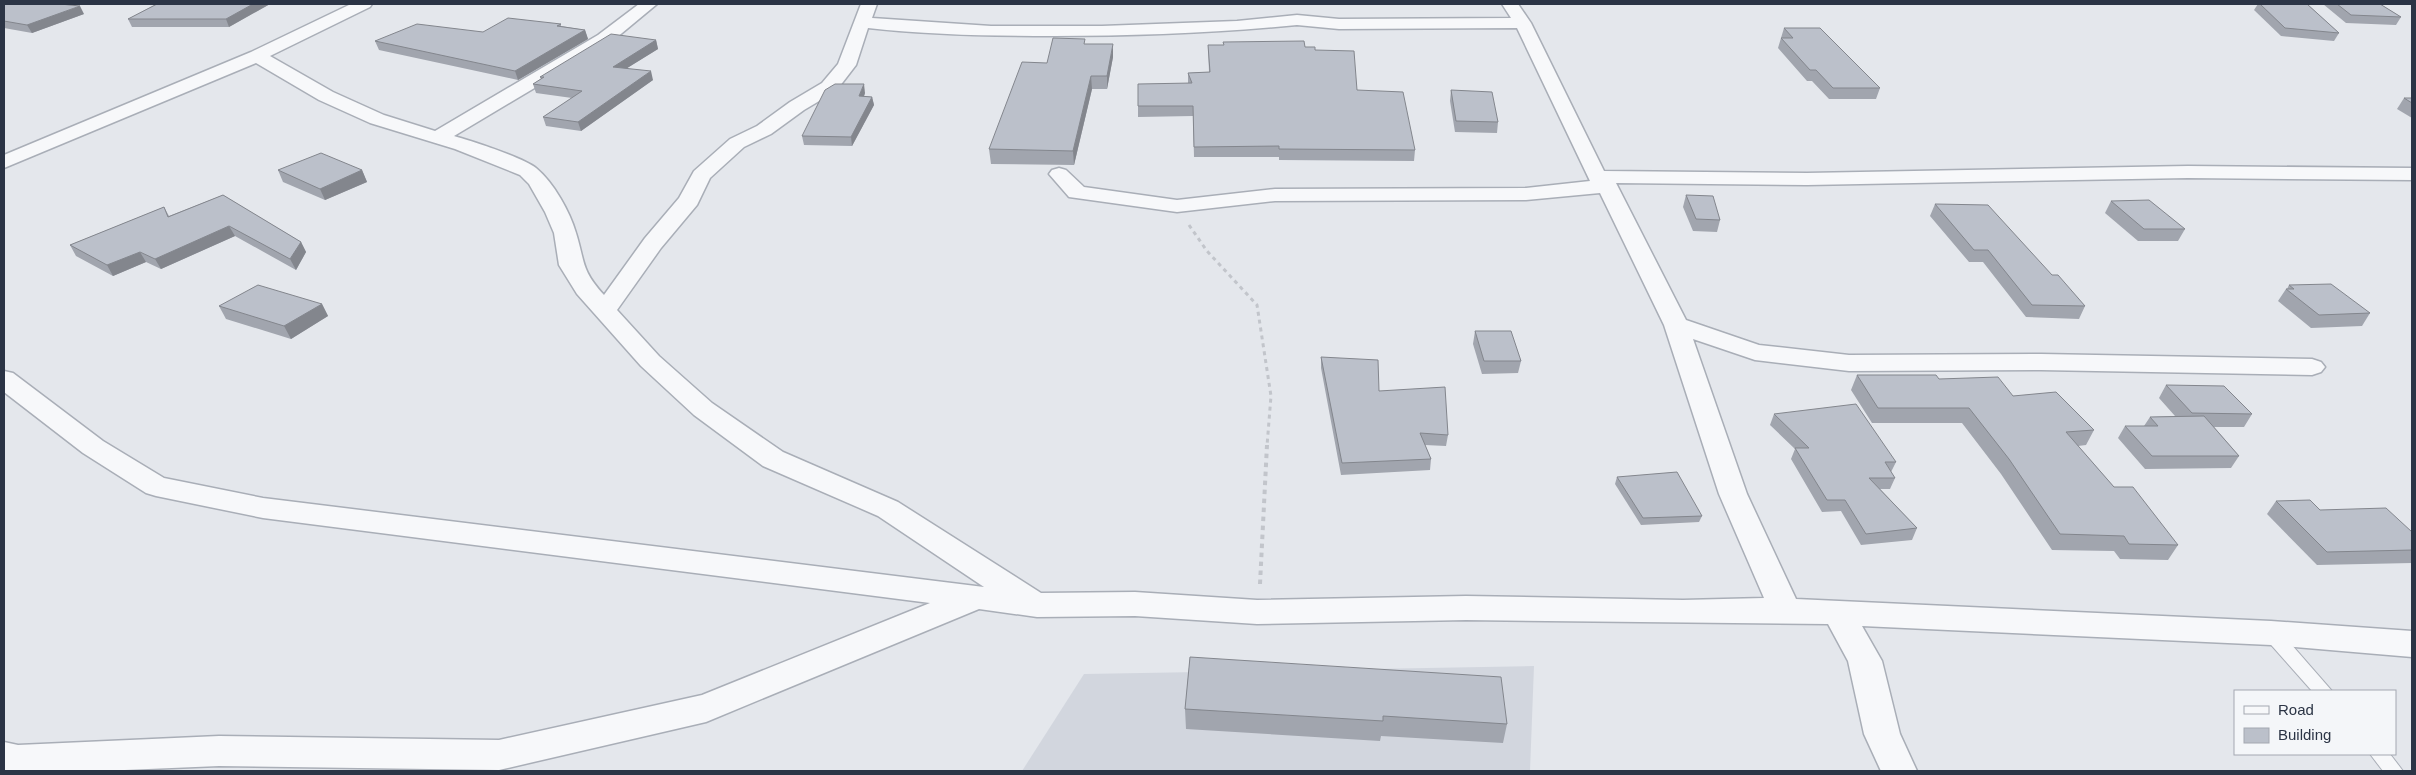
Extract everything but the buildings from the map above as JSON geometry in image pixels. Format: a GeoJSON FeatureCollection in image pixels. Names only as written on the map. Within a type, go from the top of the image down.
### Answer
{"type":"FeatureCollection","features":[{"type":"Feature","properties":{"kind":"street"},"geometry":{"type":"LineString","coordinates":[[4,162],[257,56],[364,4]]}},
{"type":"Feature","properties":{"kind":"street"},"geometry":{"type":"LineString","coordinates":[[437,138],[604,39],[649,4]]}},
{"type":"Feature","properties":{"kind":"street"},"geometry":{"type":"LineString","coordinates":[[605,310],[688,200],[701,176],[737,143],[764,130],[797,106],[828,87],[847,65],[865,12],[878,24],[991,31],[1102,31],[1237,26],[1297,20],[1339,24],[1384,25],[1516,13],[1676,325],[1733,494],[1785,610]]}},
{"type":"Feature","properties":{"kind":"street"},"geometry":{"type":"LineString","coordinates":[[257,56],[326,96],[377,119],[462,144],[527,171],[538,181],[565,234],[572,265],[585,289],[650,362],[690,397],[773,459],[888,509],[1037,605]]}},
{"type":"Feature","properties":{"kind":"street"},"geometry":{"type":"LineString","coordinates":[[1059,174],[1077,192],[1133,202],[1177,206],[1275,195],[1526,194],[1602,181],[2188,172],[2412,174]]}},
{"type":"Feature","properties":{"kind":"street"},"geometry":{"type":"LineString","coordinates":[[1676,325],[1755,352],[1849,363],[2041,362],[2312,367]]}},
{"type":"Feature","properties":{"kind":"street"},"geometry":{"type":"LineString","coordinates":[[4,379],[93,447],[156,486],[263,508],[1037,605],[1135,604],[1257,612],[1466,608],[1683,612],[1785,610],[2271,633],[2412,644]]}},
{"type":"Feature","properties":{"kind":"street"},"geometry":{"type":"LineString","coordinates":[[4,757],[18,760],[219,751],[499,755],[706,708],[978,597]]}},
{"type":"Feature","properties":{"kind":"street"},"geometry":{"type":"LineString","coordinates":[[1838,613],[1865,661],[1882,734],[1899,771]]}},
{"type":"Feature","properties":{"kind":"lane"},"geometry":{"type":"LineString","coordinates":[[2271,633],[2322,690]]}},
{"type":"Feature","properties":{"kind":"lane"},"geometry":{"type":"LineString","coordinates":[[2380,755],[2394,771]]}},
{"type":"Feature","properties":{"kind":"path"},"geometry":{"type":"LineString","coordinates":[[1177,206],[1207,251],[1257,304],[1271,396],[1257,612]]}},
{"type":"Feature","properties":{"kind":"shaded area"},"geometry":{"type":"Polygon","coordinates":[[[1534,666],[1530,771],[1022,771],[1084,674],[1534,666]]]}}]}
